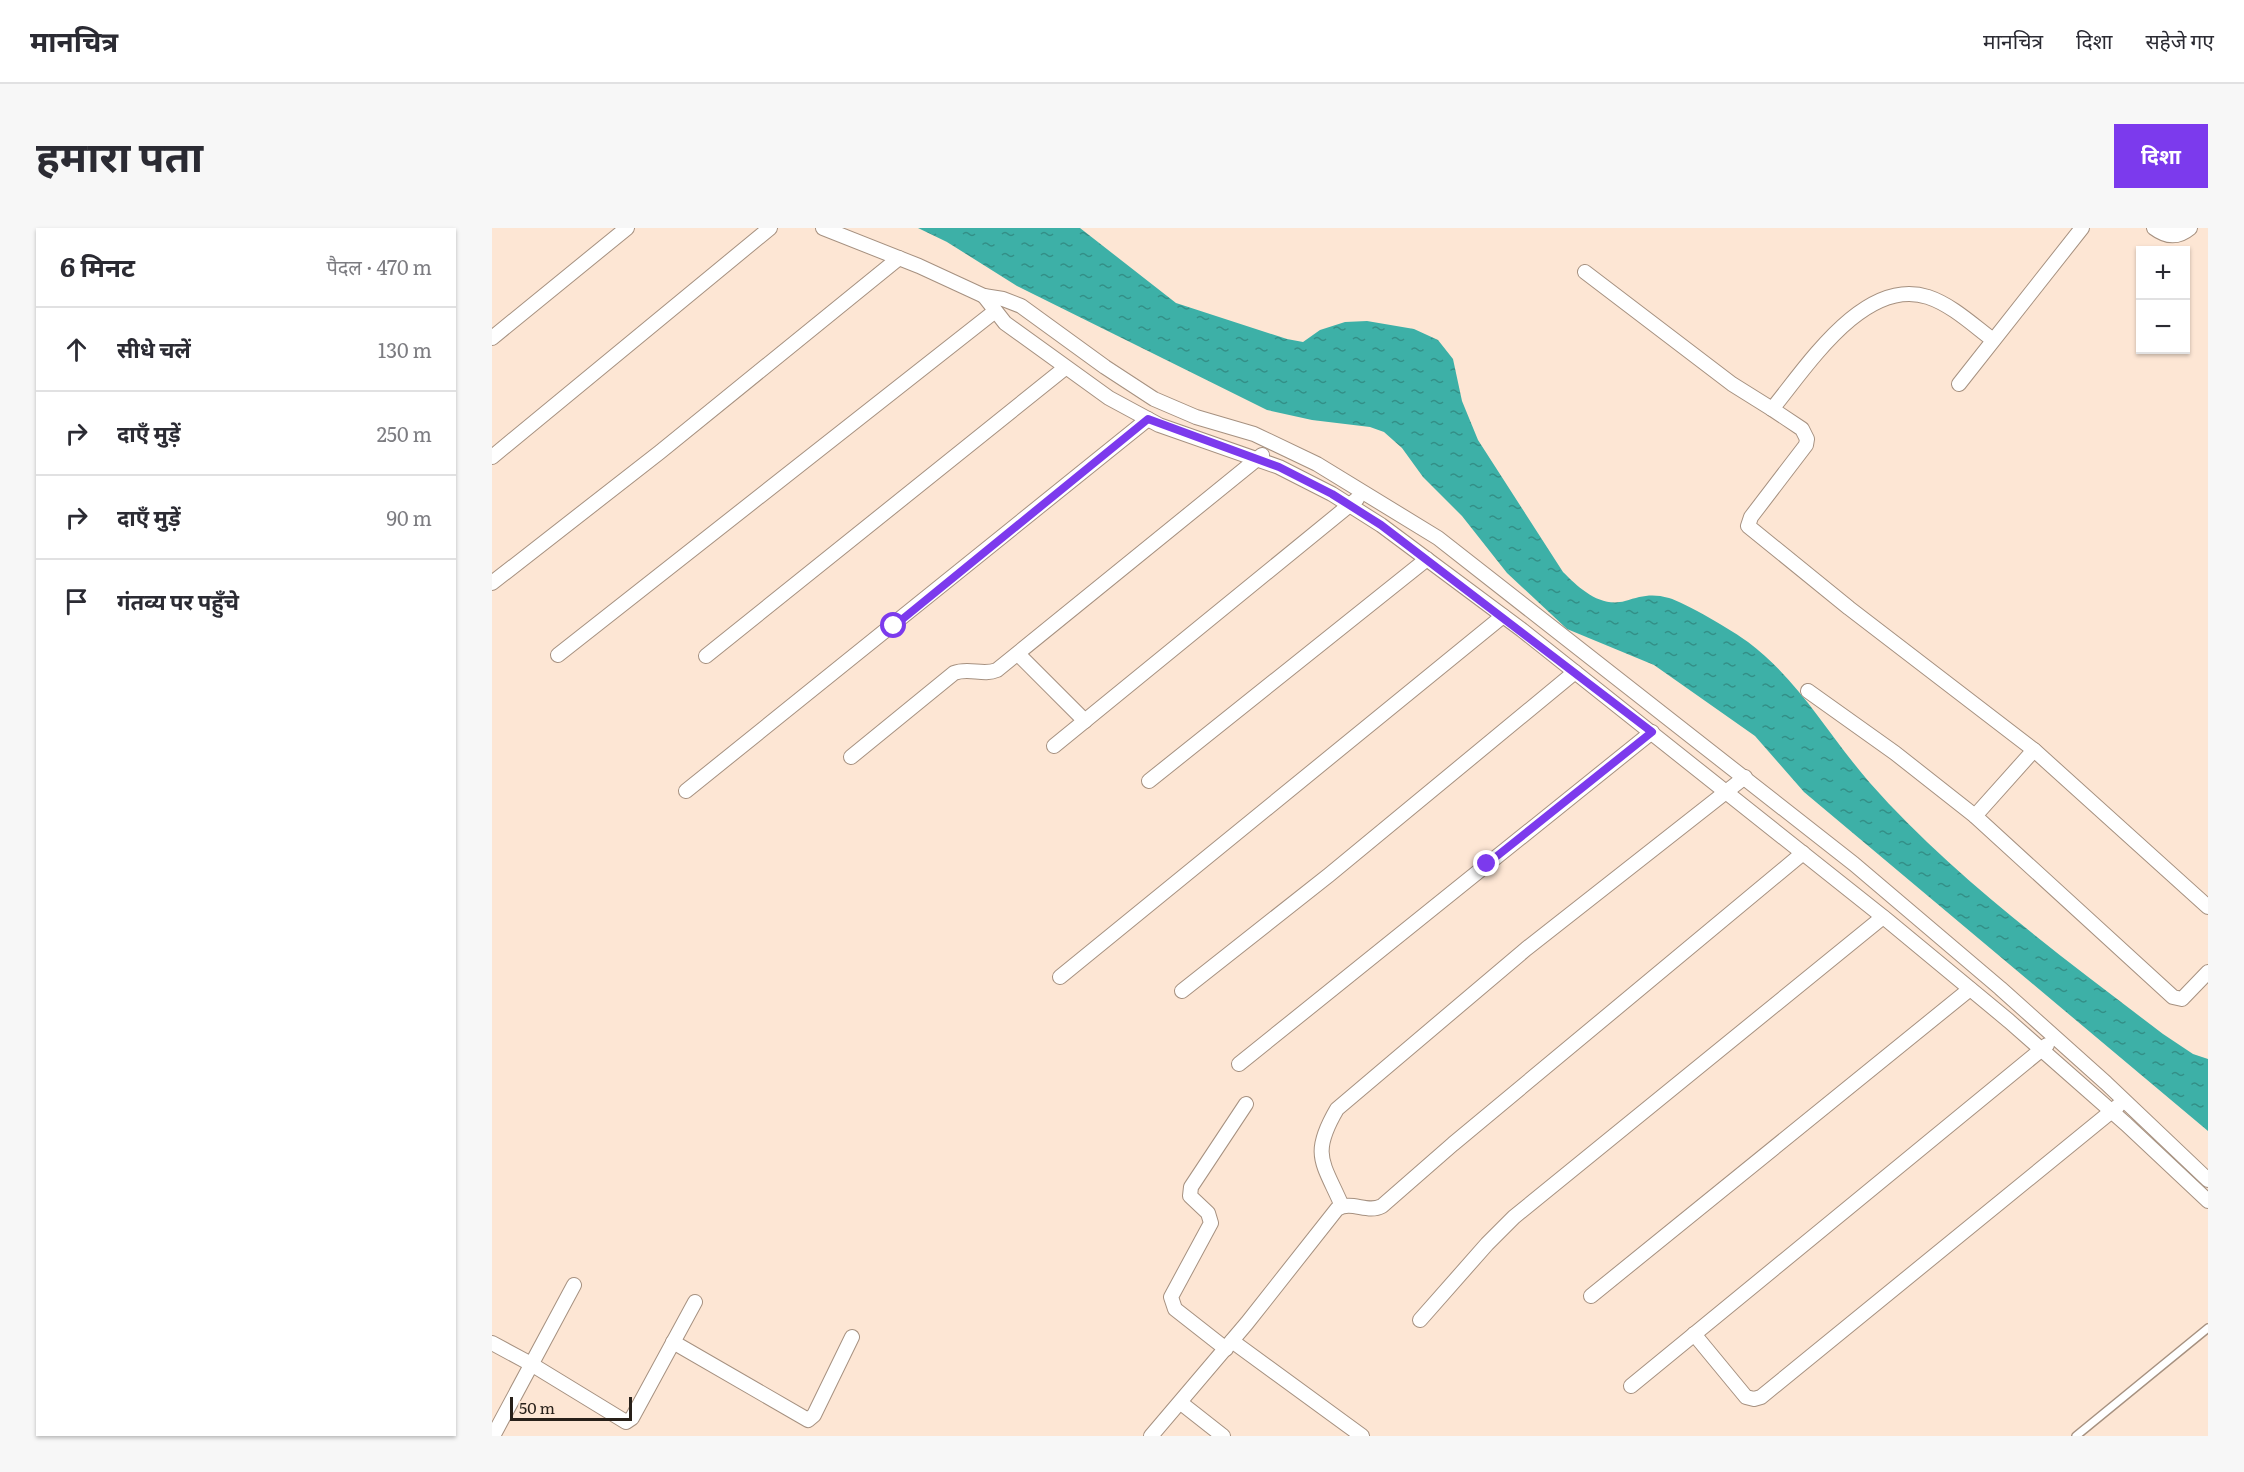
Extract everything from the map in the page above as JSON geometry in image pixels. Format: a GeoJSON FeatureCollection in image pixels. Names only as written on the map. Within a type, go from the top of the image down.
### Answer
{"type":"FeatureCollection","features":[{"type":"Feature","properties":{"kind":"street"},"geometry":{"type":"LineString","coordinates":[[492,338],[627,228]]}},
{"type":"Feature","properties":{"kind":"street"},"geometry":{"type":"LineString","coordinates":[[492,457],[770,228]]}},
{"type":"Feature","properties":{"kind":"street"},"geometry":{"type":"LineString","coordinates":[[823,228],[899,258],[984,296],[1003,299],[1021,306],[1105,367],[1154,399],[1275,444],[1317,464],[1438,538],[1863,872],[2056,1038],[2208,1180]]}},
{"type":"Feature","properties":{"kind":"street"},"geometry":{"type":"LineString","coordinates":[[1959,384],[2082,228]]}},
{"type":"Feature","properties":{"kind":"street"},"geometry":{"type":"LineString","coordinates":[[2154,228],[2169,236],[2179,235],[2190,228]]}},
{"type":"Feature","properties":{"kind":"street"},"geometry":{"type":"LineString","coordinates":[[492,583],[651,459],[899,258]]}},
{"type":"Feature","properties":{"kind":"street"},"geometry":{"type":"LineString","coordinates":[[1585,272],[1732,384],[1802,429],[1808,439],[1806,445],[1750,517],[1748,526],[1852,610],[2034,750],[2208,907]]}},
{"type":"Feature","properties":{"kind":"street"},"geometry":{"type":"LineString","coordinates":[[1772,409],[1832,335],[1850,319],[1894,295],[1913,294],[1947,306],[1993,340]]}},
{"type":"Feature","properties":{"kind":"street"},"geometry":{"type":"LineString","coordinates":[[984,296],[994,312],[1065,368],[1109,398],[1148,419],[1290,472],[1350,505],[1427,559],[1652,732],[1883,917],[2042,1050],[2208,1201]]}},
{"type":"Feature","properties":{"kind":"street"},"geometry":{"type":"LineString","coordinates":[[558,655],[994,312]]}},
{"type":"Feature","properties":{"kind":"street"},"geometry":{"type":"LineString","coordinates":[[706,656],[1065,368]]}},
{"type":"Feature","properties":{"kind":"street"},"geometry":{"type":"LineString","coordinates":[[687,791],[1148,419]]}},
{"type":"Feature","properties":{"kind":"street"},"geometry":{"type":"LineString","coordinates":[[851,757],[954,673],[963,669],[992,672],[1018,654],[1275,444]]}},
{"type":"Feature","properties":{"kind":"street"},"geometry":{"type":"LineString","coordinates":[[1054,746],[1365,492]]}},
{"type":"Feature","properties":{"kind":"street"},"geometry":{"type":"LineString","coordinates":[[1149,781],[1427,559]]}},
{"type":"Feature","properties":{"kind":"street"},"geometry":{"type":"LineString","coordinates":[[1060,977],[1503,616]]}},
{"type":"Feature","properties":{"kind":"street"},"geometry":{"type":"LineString","coordinates":[[1018,654],[1085,720]]}},
{"type":"Feature","properties":{"kind":"street"},"geometry":{"type":"LineString","coordinates":[[1182,991],[1329,875],[1575,672]]}},
{"type":"Feature","properties":{"kind":"street"},"geometry":{"type":"LineString","coordinates":[[1808,691],[1895,753],[1975,816],[2173,997],[2182,999],[2208,972]]}},
{"type":"Feature","properties":{"kind":"street"},"geometry":{"type":"LineString","coordinates":[[1239,1064],[1652,732]]}},
{"type":"Feature","properties":{"kind":"street"},"geometry":{"type":"LineString","coordinates":[[1975,816],[2034,750]]}},
{"type":"Feature","properties":{"kind":"street"},"geometry":{"type":"LineString","coordinates":[[1342,1206],[1323,1163],[1320,1148],[1325,1129],[1337,1110],[1526,949],[1745,777]]}},
{"type":"Feature","properties":{"kind":"street"},"geometry":{"type":"LineString","coordinates":[[1151,1436],[1229,1345],[1330,1215],[1342,1206],[1370,1210],[1382,1206],[1453,1143],[1803,852]]}},
{"type":"Feature","properties":{"kind":"street"},"geometry":{"type":"LineString","coordinates":[[1420,1320],[1486,1244],[1514,1217],[1883,917]]}},
{"type":"Feature","properties":{"kind":"street"},"geometry":{"type":"LineString","coordinates":[[1591,1296],[1970,989]]}},
{"type":"Feature","properties":{"kind":"street"},"geometry":{"type":"LineString","coordinates":[[1631,1386],[2056,1038]]}},
{"type":"Feature","properties":{"kind":"street"},"geometry":{"type":"LineString","coordinates":[[1694,1334],[1746,1397],[1754,1399],[1761,1397],[2125,1101]]}},
{"type":"Feature","properties":{"kind":"street"},"geometry":{"type":"LineString","coordinates":[[1246,1104],[1191,1187],[1190,1196],[1208,1213],[1211,1223],[1171,1297],[1175,1309],[1362,1436]]}},
{"type":"Feature","properties":{"kind":"street"},"geometry":{"type":"LineString","coordinates":[[493,1436],[574,1285]]}},
{"type":"Feature","properties":{"kind":"street"},"geometry":{"type":"LineString","coordinates":[[492,1343],[626,1422],[632,1418],[695,1302]]}},
{"type":"Feature","properties":{"kind":"street"},"geometry":{"type":"LineString","coordinates":[[673,1342],[808,1420],[814,1415],[852,1336]]}},
{"type":"Feature","properties":{"kind":"street"},"geometry":{"type":"LineString","coordinates":[[1181,1403],[1223,1436]]}},
{"type":"Feature","properties":{"kind":"lane"},"geometry":{"type":"LineString","coordinates":[[2076,1436],[2208,1328]]}},
{"type":"Feature","properties":{"kind":"water"},"geometry":{"type":"Polygon","coordinates":[[[918,228],[1080,228],[1176,303],[1287,339],[1303,342],[1320,330],[1345,322],[1367,321],[1414,329],[1438,340],[1453,359],[1462,401],[1478,440],[1563,572],[1583,590],[1607,602],[1652,595],[1676,601],[1732,631],[1766,657],[1783,673],[1813,709],[1870,783],[1903,818],[1973,884],[2086,976],[2163,1034],[2193,1054],[2208,1059],[2208,1131],[1804,792],[1755,736],[1654,665],[1567,629],[1507,573],[1462,516],[1423,477],[1402,448],[1384,432],[1370,427],[1312,420],[1267,410],[1017,286],[947,242],[918,228]]]}},
{"type":"Feature","properties":{"kind":"route"},"geometry":{"type":"LineString","coordinates":[[894,626],[1148,419],[1159,425],[1279,467],[1332,494],[1381,525],[1652,732],[1487,864]]}}]}
